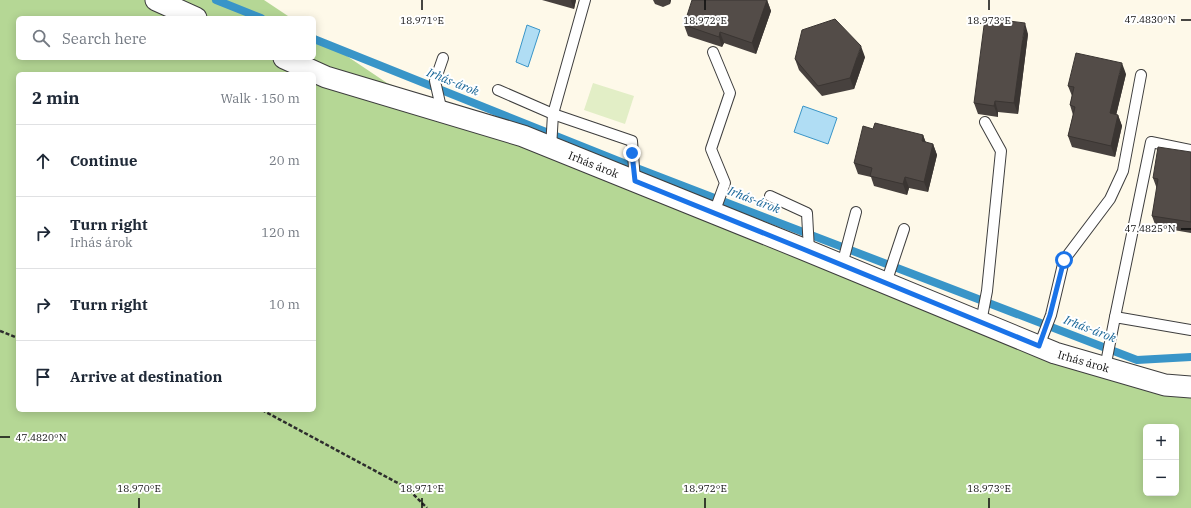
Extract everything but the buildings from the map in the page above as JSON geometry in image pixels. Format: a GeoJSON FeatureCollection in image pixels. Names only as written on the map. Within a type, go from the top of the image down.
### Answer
{"type":"FeatureCollection","features":[{"type":"Feature","properties":{"kind":"street"},"geometry":{"type":"LineString","coordinates":[[156,0],[192,16]]}},
{"type":"Feature","properties":{"kind":"street","name":"Irhás árok"},"geometry":{"type":"LineString","coordinates":[[288,60],[315,72]]}},
{"type":"Feature","properties":{"kind":"street","name":"Irhás árok"},"geometry":{"type":"LineString","coordinates":[[316,72],[326,77],[524,136],[1055,353],[1165,385],[1191,387]]}},
{"type":"Feature","properties":{"kind":"lane"},"geometry":{"type":"LineString","coordinates":[[551,148],[553,114],[585,0]]}},
{"type":"Feature","properties":{"kind":"lane"},"geometry":{"type":"LineString","coordinates":[[713,52],[730,93],[711,149],[725,183],[714,213]]}},
{"type":"Feature","properties":{"kind":"lane"},"geometry":{"type":"LineString","coordinates":[[442,112],[436,81],[443,58]]}},
{"type":"Feature","properties":{"kind":"lane"},"geometry":{"type":"LineString","coordinates":[[1039,346],[1050,315],[1064,260],[1110,199],[1123,171],[1140,75]]}},
{"type":"Feature","properties":{"kind":"lane"},"geometry":{"type":"LineString","coordinates":[[498,90],[553,114],[632,140],[635,181]]}},
{"type":"Feature","properties":{"kind":"lane"},"geometry":{"type":"LineString","coordinates":[[981,322],[987,291],[989,256],[1001,151],[985,122]]}},
{"type":"Feature","properties":{"kind":"lane"},"geometry":{"type":"LineString","coordinates":[[1105,368],[1151,142],[1191,150]]}},
{"type":"Feature","properties":{"kind":"lane"},"geometry":{"type":"LineString","coordinates":[[770,196],[807,213],[808,251]]}},
{"type":"Feature","properties":{"kind":"lane"},"geometry":{"type":"LineString","coordinates":[[842,265],[856,212]]}},
{"type":"Feature","properties":{"kind":"lane"},"geometry":{"type":"LineString","coordinates":[[886,283],[904,229]]}},
{"type":"Feature","properties":{"kind":"lane"},"geometry":{"type":"LineString","coordinates":[[1115,317],[1191,330]]}},
{"type":"Feature","properties":{"kind":"path"},"geometry":{"type":"LineString","coordinates":[[0,331],[16,337]]}},
{"type":"Feature","properties":{"kind":"path"},"geometry":{"type":"LineString","coordinates":[[266,412],[407,488],[427,508]]}},
{"type":"Feature","properties":{"kind":"green space"},"geometry":{"type":"Polygon","coordinates":[[[0,0],[264,0],[288,16],[16,16],[16,60],[316,60],[316,35],[387,83],[523,136],[1055,353],[1191,387],[1191,508],[0,508],[0,0]]]}},
{"type":"Feature","properties":{"kind":"green space"},"geometry":{"type":"Polygon","coordinates":[[[593,83],[634,96],[625,124],[584,110],[593,83]]]}},
{"type":"Feature","properties":{"kind":"water"},"geometry":{"type":"Polygon","coordinates":[[[527,25],[540,30],[528,67],[516,62],[527,25]]]}},
{"type":"Feature","properties":{"kind":"water"},"geometry":{"type":"Polygon","coordinates":[[[803,106],[837,118],[828,144],[794,132],[803,106]]]}},
{"type":"Feature","properties":{"kind":"waterway","name":"Irhás-árok"},"geometry":{"type":"LineString","coordinates":[[216,0],[256,16]]}},
{"type":"Feature","properties":{"kind":"waterway","name":"Irhás-árok"},"geometry":{"type":"LineString","coordinates":[[316,40],[626,164],[1137,360],[1191,357]]}},
{"type":"Feature","properties":{"kind":"route"},"geometry":{"type":"LineString","coordinates":[[632,153],[635,181],[1039,346],[1050,315],[1064,260]]}}]}
